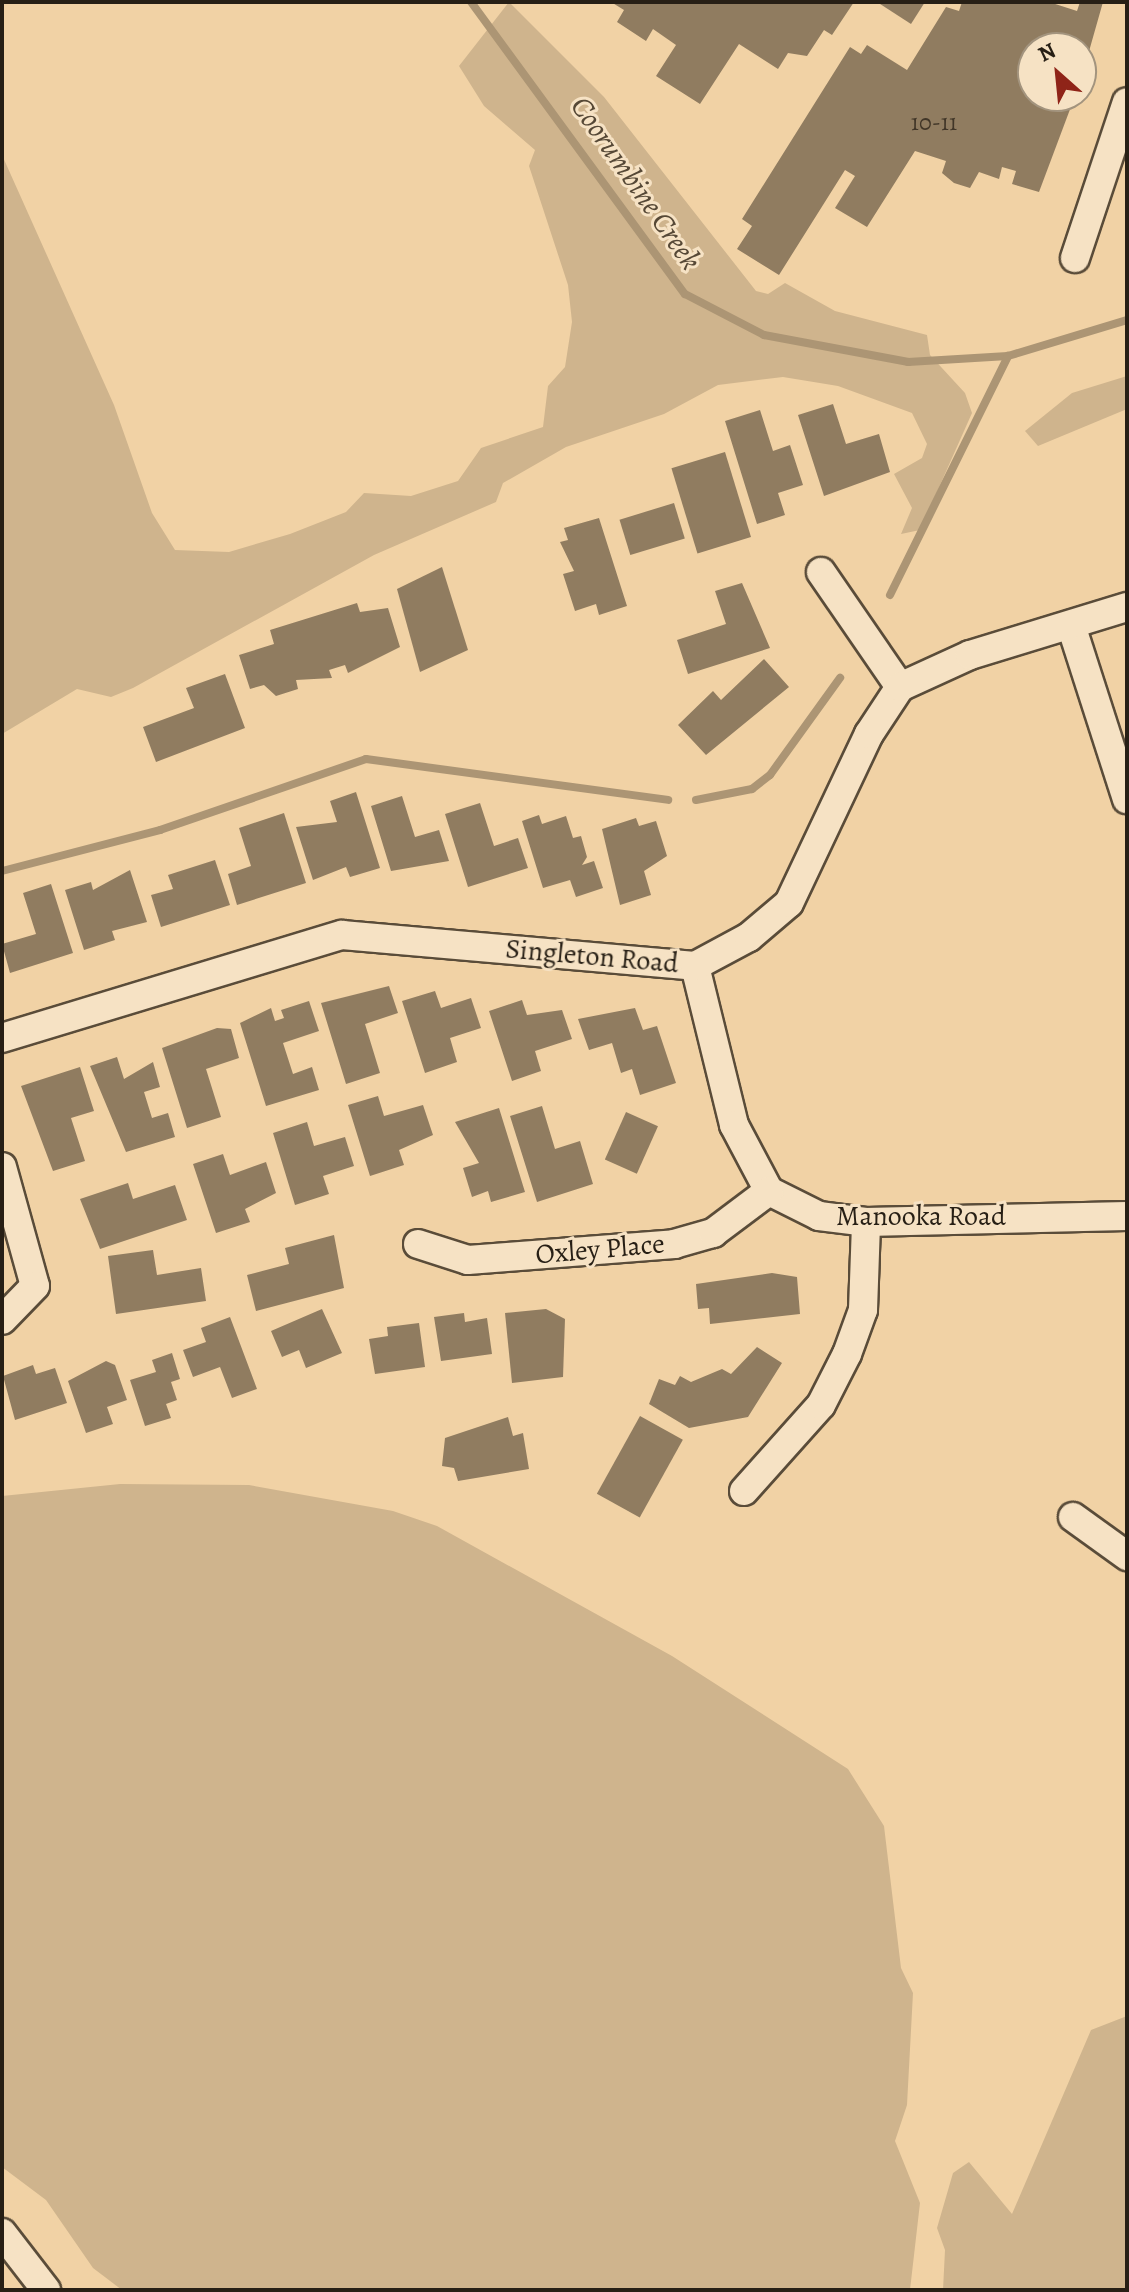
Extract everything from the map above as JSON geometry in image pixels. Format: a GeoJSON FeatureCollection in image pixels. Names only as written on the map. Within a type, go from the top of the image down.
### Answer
{"type":"FeatureCollection","features":[{"type":"Feature","properties":{"kind":"street"},"geometry":{"type":"LineString","coordinates":[[1075,258],[1127,102]]}},
{"type":"Feature","properties":{"kind":"street"},"geometry":{"type":"LineString","coordinates":[[821,572],[900,687],[970,655],[1127,607]]}},
{"type":"Feature","properties":{"kind":"street"},"geometry":{"type":"LineString","coordinates":[[1071,625],[1127,799]]}},
{"type":"Feature","properties":{"kind":"street","name":"Singleton Road"},"geometry":{"type":"LineString","coordinates":[[2,1038],[342,935],[695,966],[749,937],[789,903],[869,734],[900,687]]}},
{"type":"Feature","properties":{"kind":"street"},"geometry":{"type":"LineString","coordinates":[[695,966],[734,1125],[769,1191]]}},
{"type":"Feature","properties":{"kind":"street"},"geometry":{"type":"LineString","coordinates":[[2,1167],[35,1286],[2,1320]]}},
{"type":"Feature","properties":{"kind":"street","name":"Manooka Road"},"geometry":{"type":"LineString","coordinates":[[769,1191],[819,1216],[866,1222],[1127,1216]]}},
{"type":"Feature","properties":{"kind":"street","name":"Oxley Place"},"geometry":{"type":"LineString","coordinates":[[418,1244],[468,1260],[674,1244],[713,1233],[769,1191]]}},
{"type":"Feature","properties":{"kind":"street"},"geometry":{"type":"LineString","coordinates":[[744,1491],[821,1405],[847,1354],[863,1310],[866,1222]]}},
{"type":"Feature","properties":{"kind":"street"},"geometry":{"type":"LineString","coordinates":[[1073,1517],[1127,1556]]}},
{"type":"Feature","properties":{"kind":"street"},"geometry":{"type":"LineString","coordinates":[[2,2233],[46,2290]]}},
{"type":"Feature","properties":{"kind":"shaded area"},"geometry":{"type":"Polygon","coordinates":[[[509,2],[604,97],[756,291],[768,294],[785,283],[835,311],[927,335],[930,355],[965,393],[972,413],[920,530],[901,534],[912,508],[894,474],[922,458],[927,444],[912,413],[838,386],[783,377],[718,385],[664,414],[566,447],[503,483],[496,502],[374,555],[133,688],[111,697],[77,689],[2,734],[2,155],[114,405],[152,513],[175,550],[229,552],[290,534],[346,512],[364,493],[411,496],[458,481],[481,448],[543,427],[548,386],[565,367],[572,322],[568,285],[529,166],[535,150],[484,106],[459,66],[509,2]]]}},
{"type":"Feature","properties":{"kind":"shaded area"},"geometry":{"type":"Polygon","coordinates":[[[1127,376],[1127,409],[1038,446],[1025,431],[1072,393],[1127,376]]]}},
{"type":"Feature","properties":{"kind":"shaded area"},"geometry":{"type":"Polygon","coordinates":[[[120,1484],[249,1485],[393,1511],[437,1526],[672,1656],[848,1769],[884,1826],[901,1968],[913,1993],[907,2105],[895,2141],[920,2203],[910,2290],[122,2290],[93,2268],[46,2200],[2,2167],[2,1496],[120,1484]]]}},
{"type":"Feature","properties":{"kind":"shaded area"},"geometry":{"type":"Polygon","coordinates":[[[1127,2016],[1127,2290],[943,2290],[945,2250],[937,2228],[953,2173],[969,2162],[1012,2214],[1091,2030],[1127,2016]]]}},
{"type":"Feature","properties":{"kind":"building"},"geometry":{"type":"Polygon","coordinates":[[[611,2],[854,2],[832,35],[824,30],[807,56],[788,53],[778,69],[739,44],[700,104],[656,76],[676,45],[653,29],[646,41],[617,22],[624,10],[611,2]]]}},
{"type":"Feature","properties":{"kind":"building"},"geometry":{"type":"Polygon","coordinates":[[[877,2],[925,2],[911,24],[877,2]]]}},
{"type":"Feature","properties":{"kind":"building"},"geometry":{"type":"Polygon","coordinates":[[[962,2],[1049,2],[1077,11],[1080,2],[1103,2],[1094,32],[1017,32],[1017,112],[1069,112],[1039,192],[1012,184],[1016,171],[1002,167],[999,179],[979,172],[970,188],[954,183],[942,173],[946,161],[915,151],[867,227],[835,208],[855,176],[845,170],[779,275],[737,249],[752,226],[742,219],[850,47],[861,54],[867,45],[907,70],[946,7],[959,11],[962,2]]]}},
{"type":"Feature","properties":{"kind":"building"},"geometry":{"type":"Polygon","coordinates":[[[833,404],[846,444],[879,434],[890,472],[824,496],[798,415],[833,404]]]}},
{"type":"Feature","properties":{"kind":"building"},"geometry":{"type":"Polygon","coordinates":[[[760,410],[773,451],[790,445],[803,485],[778,493],[785,515],[757,524],[725,421],[760,410]]]}},
{"type":"Feature","properties":{"kind":"building"},"geometry":{"type":"Polygon","coordinates":[[[725,452],[751,537],[697,553],[671,468],[725,452]]]}},
{"type":"Feature","properties":{"kind":"building"},"geometry":{"type":"Polygon","coordinates":[[[674,503],[685,538],[630,555],[619,520],[674,503]]]}},
{"type":"Feature","properties":{"kind":"building"},"geometry":{"type":"Polygon","coordinates":[[[599,518],[627,606],[599,615],[596,604],[575,611],[563,574],[574,571],[560,542],[568,540],[564,528],[599,518]]]}},
{"type":"Feature","properties":{"kind":"building"},"geometry":{"type":"Polygon","coordinates":[[[442,567],[468,650],[420,672],[397,589],[442,567]]]}},
{"type":"Feature","properties":{"kind":"building"},"geometry":{"type":"Polygon","coordinates":[[[742,583],[770,648],[688,674],[677,640],[726,624],[715,591],[742,583]]]}},
{"type":"Feature","properties":{"kind":"building"},"geometry":{"type":"Polygon","coordinates":[[[357,603],[360,612],[388,608],[400,647],[348,673],[345,665],[329,670],[332,678],[296,680],[298,689],[276,696],[264,685],[250,689],[239,655],[274,644],[270,630],[357,603]]]}},
{"type":"Feature","properties":{"kind":"building"},"geometry":{"type":"Polygon","coordinates":[[[764,659],[789,687],[706,755],[678,725],[713,691],[721,700],[764,659]]]}},
{"type":"Feature","properties":{"kind":"building"},"geometry":{"type":"Polygon","coordinates":[[[225,674],[245,728],[156,762],[143,727],[194,708],[186,688],[225,674]]]}},
{"type":"Feature","properties":{"kind":"building"},"geometry":{"type":"Polygon","coordinates":[[[356,792],[380,868],[350,877],[346,867],[313,880],[296,827],[337,822],[330,801],[356,792]]]}},
{"type":"Feature","properties":{"kind":"building"},"geometry":{"type":"Polygon","coordinates":[[[402,796],[415,837],[439,830],[449,861],[391,871],[371,806],[402,796]]]}},
{"type":"Feature","properties":{"kind":"building"},"geometry":{"type":"Polygon","coordinates":[[[480,803],[494,846],[518,838],[528,868],[468,887],[445,814],[480,803]]]}},
{"type":"Feature","properties":{"kind":"building"},"geometry":{"type":"Polygon","coordinates":[[[284,813],[306,883],[237,905],[228,874],[251,866],[239,828],[284,813]]]}},
{"type":"Feature","properties":{"kind":"building"},"geometry":{"type":"Polygon","coordinates":[[[539,815],[542,824],[566,816],[573,838],[581,836],[587,857],[582,865],[594,861],[603,888],[576,897],[570,880],[543,888],[522,821],[539,815]]]}},
{"type":"Feature","properties":{"kind":"building"},"geometry":{"type":"Polygon","coordinates":[[[636,818],[639,826],[656,821],[667,856],[644,871],[651,895],[620,905],[602,829],[636,818]]]}},
{"type":"Feature","properties":{"kind":"building"},"geometry":{"type":"Polygon","coordinates":[[[215,860],[230,905],[161,927],[151,895],[173,889],[168,875],[215,860]]]}},
{"type":"Feature","properties":{"kind":"building"},"geometry":{"type":"Polygon","coordinates":[[[130,870],[147,922],[112,931],[115,940],[84,950],[65,890],[91,882],[93,890],[130,870]]]}},
{"type":"Feature","properties":{"kind":"building"},"geometry":{"type":"Polygon","coordinates":[[[51,884],[73,953],[10,973],[2,944],[36,934],[23,893],[51,884]]]}},
{"type":"Feature","properties":{"kind":"building"},"geometry":{"type":"Polygon","coordinates":[[[389,986],[398,1013],[365,1024],[380,1073],[346,1084],[321,1003],[389,986]]]}},
{"type":"Feature","properties":{"kind":"building"},"geometry":{"type":"Polygon","coordinates":[[[435,991],[441,1008],[471,998],[481,1028],[450,1038],[457,1062],[425,1073],[402,1001],[435,991]]]}},
{"type":"Feature","properties":{"kind":"building"},"geometry":{"type":"Polygon","coordinates":[[[522,1000],[527,1015],[562,1010],[572,1039],[535,1051],[541,1071],[512,1081],[489,1011],[522,1000]]]}},
{"type":"Feature","properties":{"kind":"building"},"geometry":{"type":"Polygon","coordinates":[[[309,1001],[319,1031],[283,1043],[293,1074],[312,1067],[319,1090],[266,1106],[240,1023],[271,1008],[275,1021],[284,1018],[281,1010],[309,1001]]]}},
{"type":"Feature","properties":{"kind":"building"},"geometry":{"type":"Polygon","coordinates":[[[635,1008],[643,1030],[657,1026],[676,1083],[640,1095],[632,1069],[621,1073],[612,1043],[589,1050],[578,1019],[635,1008]]]}},
{"type":"Feature","properties":{"kind":"building"},"geometry":{"type":"Polygon","coordinates":[[[217,1028],[231,1029],[239,1058],[206,1069],[221,1117],[187,1128],[162,1048],[217,1028]]]}},
{"type":"Feature","properties":{"kind":"building"},"geometry":{"type":"Polygon","coordinates":[[[117,1057],[124,1079],[153,1062],[160,1087],[144,1092],[152,1118],[168,1113],[175,1137],[126,1152],[90,1066],[117,1057]]]}},
{"type":"Feature","properties":{"kind":"building"},"geometry":{"type":"Polygon","coordinates":[[[80,1067],[94,1111],[71,1118],[85,1161],[53,1171],[21,1086],[80,1067]]]}},
{"type":"Feature","properties":{"kind":"building"},"geometry":{"type":"Polygon","coordinates":[[[378,1096],[384,1116],[423,1105],[433,1135],[399,1150],[404,1165],[370,1176],[348,1105],[378,1096]]]}},
{"type":"Feature","properties":{"kind":"building"},"geometry":{"type":"Polygon","coordinates":[[[542,1106],[555,1149],[580,1141],[593,1184],[537,1202],[510,1116],[542,1106]]]}},
{"type":"Feature","properties":{"kind":"building"},"geometry":{"type":"Polygon","coordinates":[[[499,1108],[525,1192],[491,1202],[488,1191],[472,1197],[463,1168],[479,1163],[455,1122],[499,1108]]]}},
{"type":"Feature","properties":{"kind":"building"},"geometry":{"type":"Polygon","coordinates":[[[626,1112],[658,1126],[637,1174],[605,1160],[626,1112]]]}},
{"type":"Feature","properties":{"kind":"building"},"geometry":{"type":"Polygon","coordinates":[[[307,1122],[314,1146],[345,1137],[354,1166],[323,1176],[329,1194],[295,1205],[273,1133],[307,1122]]]}},
{"type":"Feature","properties":{"kind":"building"},"geometry":{"type":"Polygon","coordinates":[[[223,1154],[230,1175],[266,1162],[276,1193],[245,1209],[250,1222],[216,1233],[193,1164],[223,1154]]]}},
{"type":"Feature","properties":{"kind":"building"},"geometry":{"type":"Polygon","coordinates":[[[128,1183],[133,1199],[175,1185],[187,1220],[100,1249],[80,1199],[128,1183]]]}},
{"type":"Feature","properties":{"kind":"building"},"geometry":{"type":"Polygon","coordinates":[[[334,1235],[344,1288],[256,1311],[247,1275],[289,1264],[285,1248],[334,1235]]]}},
{"type":"Feature","properties":{"kind":"building"},"geometry":{"type":"Polygon","coordinates":[[[153,1250],[157,1275],[201,1268],[206,1301],[116,1314],[108,1256],[153,1250]]]}},
{"type":"Feature","properties":{"kind":"building"},"geometry":{"type":"Polygon","coordinates":[[[772,1273],[797,1277],[800,1314],[710,1324],[709,1308],[698,1309],[696,1284],[772,1273]]]}},
{"type":"Feature","properties":{"kind":"building"},"geometry":{"type":"Polygon","coordinates":[[[322,1309],[342,1353],[306,1368],[299,1350],[282,1357],[271,1331],[322,1309]]]}},
{"type":"Feature","properties":{"kind":"building"},"geometry":{"type":"Polygon","coordinates":[[[546,1309],[565,1319],[563,1377],[512,1383],[505,1313],[546,1309]]]}},
{"type":"Feature","properties":{"kind":"building"},"geometry":{"type":"Polygon","coordinates":[[[464,1313],[465,1322],[487,1318],[492,1354],[441,1361],[434,1317],[464,1313]]]}},
{"type":"Feature","properties":{"kind":"building"},"geometry":{"type":"Polygon","coordinates":[[[230,1317],[257,1389],[232,1398],[220,1367],[193,1377],[183,1350],[206,1342],[201,1328],[230,1317]]]}},
{"type":"Feature","properties":{"kind":"building"},"geometry":{"type":"Polygon","coordinates":[[[419,1323],[425,1367],[375,1374],[369,1339],[388,1336],[387,1327],[419,1323]]]}},
{"type":"Feature","properties":{"kind":"building"},"geometry":{"type":"Polygon","coordinates":[[[757,1347],[782,1363],[748,1417],[689,1428],[649,1404],[659,1379],[675,1385],[680,1376],[691,1382],[722,1369],[731,1374],[757,1347]]]}},
{"type":"Feature","properties":{"kind":"building"},"geometry":{"type":"Polygon","coordinates":[[[172,1353],[180,1379],[171,1382],[177,1400],[166,1404],[171,1418],[145,1426],[130,1380],[156,1372],[152,1360],[172,1353]]]}},
{"type":"Feature","properties":{"kind":"building"},"geometry":{"type":"Polygon","coordinates":[[[106,1361],[115,1365],[127,1400],[107,1407],[113,1424],[86,1433],[68,1381],[106,1361]]]}},
{"type":"Feature","properties":{"kind":"building"},"geometry":{"type":"Polygon","coordinates":[[[33,1365],[36,1374],[55,1368],[67,1403],[15,1420],[3,1376],[33,1365]]]}},
{"type":"Feature","properties":{"kind":"building"},"geometry":{"type":"Polygon","coordinates":[[[640,1416],[683,1440],[640,1518],[597,1494],[640,1416]]]}},
{"type":"Feature","properties":{"kind":"building"},"geometry":{"type":"Polygon","coordinates":[[[508,1417],[513,1436],[523,1433],[529,1469],[458,1481],[454,1468],[442,1466],[445,1438],[508,1417]]]}},
{"type":"Feature","properties":{"kind":"waterway","name":"Coorumbine Creek"},"geometry":{"type":"LineString","coordinates":[[471,2],[685,294],[764,335],[908,362],[1008,356],[1127,320]]}},
{"type":"Feature","properties":{"kind":"waterway"},"geometry":{"type":"LineString","coordinates":[[890,595],[1008,356]]}},
{"type":"Feature","properties":{"kind":"waterway"},"geometry":{"type":"LineString","coordinates":[[696,800],[752,789],[770,775],[840,678]]}},
{"type":"Feature","properties":{"kind":"waterway"},"geometry":{"type":"LineString","coordinates":[[2,871],[160,830],[366,759],[668,800]]}}]}
